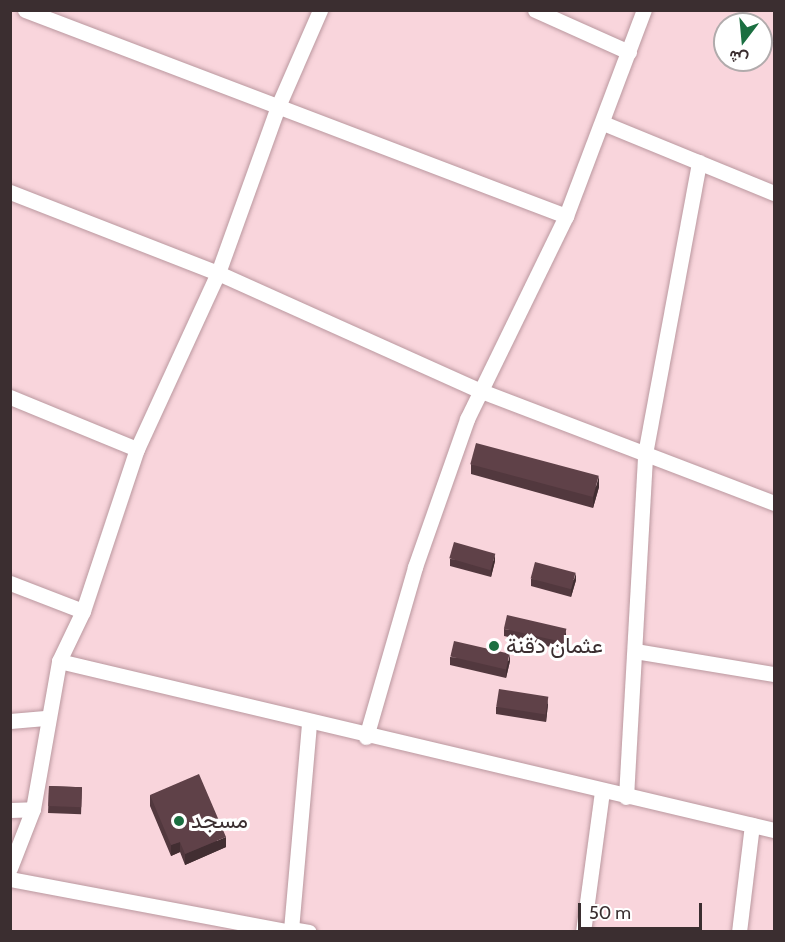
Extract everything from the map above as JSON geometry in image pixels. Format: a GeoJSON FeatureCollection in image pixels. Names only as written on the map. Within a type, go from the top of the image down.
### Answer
{"type":"FeatureCollection","features":[{"type":"Feature","properties":{"kind":"street"},"geometry":{"type":"LineString","coordinates":[[26,10],[279,104],[566,216]]}},
{"type":"Feature","properties":{"kind":"street"},"geometry":{"type":"LineString","coordinates":[[10,868],[33,809],[59,661],[83,612],[137,449],[218,273],[279,104],[320,10]]}},
{"type":"Feature","properties":{"kind":"street"},"geometry":{"type":"LineString","coordinates":[[535,10],[629,52]]}},
{"type":"Feature","properties":{"kind":"street"},"geometry":{"type":"LineString","coordinates":[[366,737],[415,567],[481,391],[566,216],[644,10]]}},
{"type":"Feature","properties":{"kind":"street"},"geometry":{"type":"LineString","coordinates":[[603,123],[774,193]]}},
{"type":"Feature","properties":{"kind":"street"},"geometry":{"type":"LineString","coordinates":[[626,797],[645,454],[699,162]]}},
{"type":"Feature","properties":{"kind":"street"},"geometry":{"type":"LineString","coordinates":[[10,192],[218,273],[481,391],[774,503]]}},
{"type":"Feature","properties":{"kind":"street"},"geometry":{"type":"LineString","coordinates":[[10,397],[137,449]]}},
{"type":"Feature","properties":{"kind":"street"},"geometry":{"type":"LineString","coordinates":[[10,583],[83,612]]}},
{"type":"Feature","properties":{"kind":"street"},"geometry":{"type":"LineString","coordinates":[[635,651],[774,674]]}},
{"type":"Feature","properties":{"kind":"street"},"geometry":{"type":"LineString","coordinates":[[59,661],[309,724],[774,830]]}},
{"type":"Feature","properties":{"kind":"street"},"geometry":{"type":"LineString","coordinates":[[10,721],[48,718]]}},
{"type":"Feature","properties":{"kind":"street"},"geometry":{"type":"LineString","coordinates":[[291,930],[309,724]]}},
{"type":"Feature","properties":{"kind":"street"},"geometry":{"type":"LineString","coordinates":[[583,932],[602,792]]}},
{"type":"Feature","properties":{"kind":"street"},"geometry":{"type":"LineString","coordinates":[[10,810],[33,809]]}},
{"type":"Feature","properties":{"kind":"street"},"geometry":{"type":"LineString","coordinates":[[739,932],[752,825]]}},
{"type":"Feature","properties":{"kind":"street"},"geometry":{"type":"LineString","coordinates":[[10,879],[309,932]]}},
{"type":"Feature","properties":{"kind":"building"},"geometry":{"type":"Polygon","coordinates":[[[476,443],[599,476],[593,497],[470,464],[476,443]]]}},
{"type":"Feature","properties":{"kind":"building"},"geometry":{"type":"Polygon","coordinates":[[[454,542],[495,554],[491,570],[449,558],[454,542]]]}},
{"type":"Feature","properties":{"kind":"building"},"geometry":{"type":"Polygon","coordinates":[[[535,562],[576,573],[571,589],[531,578],[535,562]]]}},
{"type":"Feature","properties":{"kind":"building"},"geometry":{"type":"Polygon","coordinates":[[[507,615],[566,629],[563,642],[504,629],[507,615]]]}},
{"type":"Feature","properties":{"kind":"building"},"geometry":{"type":"Polygon","coordinates":[[[454,641],[510,654],[506,669],[450,657],[454,641]]]}},
{"type":"Feature","properties":{"kind":"building"},"geometry":{"type":"Polygon","coordinates":[[[499,689],[548,697],[546,715],[496,707],[499,689]]]}},
{"type":"Feature","properties":{"kind":"building"},"geometry":{"type":"Polygon","coordinates":[[[199,774],[226,837],[185,854],[180,842],[171,845],[150,795],[199,774]]]}},
{"type":"Feature","properties":{"kind":"building"},"geometry":{"type":"Polygon","coordinates":[[[49,786],[82,787],[81,807],[48,806],[49,786]]]}},
{"type":"Feature","properties":{"kind":"place","name":"عثمان دقنة"},"geometry":{"type":"Point","coordinates":[494,646]}},
{"type":"Feature","properties":{"kind":"place","name":"مسجد"},"geometry":{"type":"Point","coordinates":[179,821]}}]}
